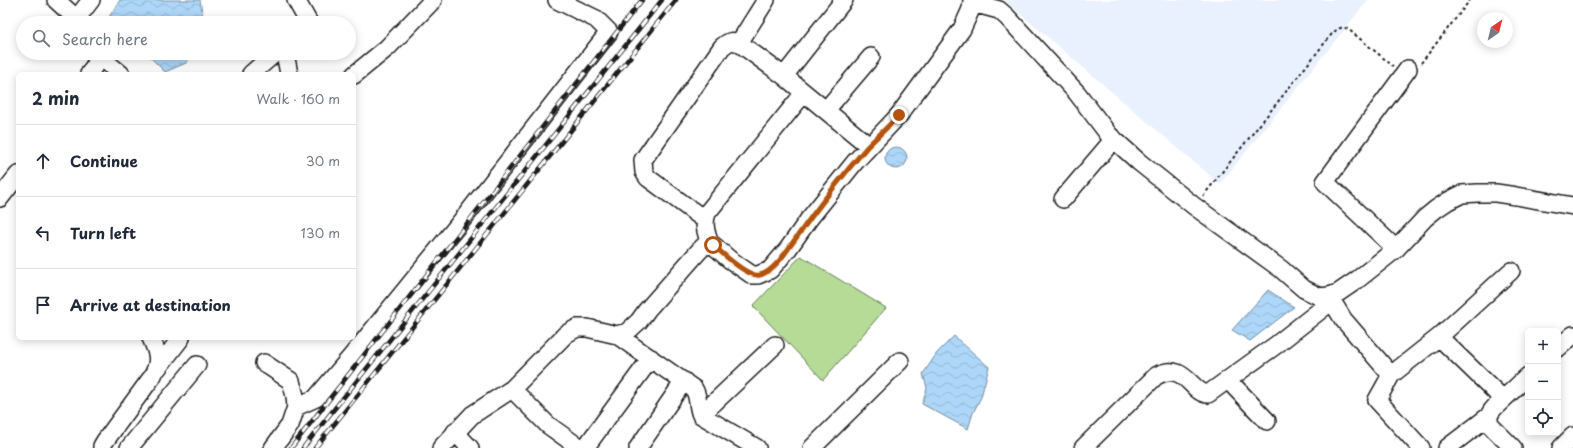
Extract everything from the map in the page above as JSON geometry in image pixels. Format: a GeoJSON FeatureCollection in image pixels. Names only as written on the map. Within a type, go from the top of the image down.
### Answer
{"type":"FeatureCollection","features":[{"type":"Feature","properties":{"kind":"street"},"geometry":{"type":"LineString","coordinates":[[56,0],[73,16]]}},
{"type":"Feature","properties":{"kind":"street"},"geometry":{"type":"LineString","coordinates":[[80,16],[91,0]]}},
{"type":"Feature","properties":{"kind":"street"},"geometry":{"type":"LineString","coordinates":[[296,0],[305,16]]}},
{"type":"Feature","properties":{"kind":"street"},"geometry":{"type":"LineString","coordinates":[[356,73],[387,48],[433,0]]}},
{"type":"Feature","properties":{"kind":"street"},"geometry":{"type":"LineString","coordinates":[[296,407],[316,398],[350,358],[462,220],[609,32],[596,18],[557,0]]}},
{"type":"Feature","properties":{"kind":"street"},"geometry":{"type":"LineString","coordinates":[[739,43],[766,0]]}},
{"type":"Feature","properties":{"kind":"street"},"geometry":{"type":"LineString","coordinates":[[784,76],[844,0]]}},
{"type":"Feature","properties":{"kind":"street"},"geometry":{"type":"LineString","coordinates":[[804,93],[711,207],[705,220],[704,227],[710,244],[752,275],[764,274],[770,270],[788,249],[809,219],[869,146],[899,115],[962,29],[968,19],[973,1],[999,10],[1007,17],[1077,93],[1114,139],[1139,162],[1194,206],[1281,269],[1304,289],[1320,297],[1331,298]]}},
{"type":"Feature","properties":{"kind":"street"},"geometry":{"type":"LineString","coordinates":[[705,220],[648,178],[644,172],[643,160],[722,47],[728,42],[733,41],[739,43],[784,76],[869,146]]}},
{"type":"Feature","properties":{"kind":"street"},"geometry":{"type":"LineString","coordinates":[[826,110],[871,57]]}},
{"type":"Feature","properties":{"kind":"street"},"geometry":{"type":"LineString","coordinates":[[90,72],[96,60]]}},
{"type":"Feature","properties":{"kind":"street"},"geometry":{"type":"LineString","coordinates":[[105,60],[119,72]]}},
{"type":"Feature","properties":{"kind":"street"},"geometry":{"type":"LineString","coordinates":[[252,72],[267,60]]}},
{"type":"Feature","properties":{"kind":"street"},"geometry":{"type":"LineString","coordinates":[[287,60],[289,72]]}},
{"type":"Feature","properties":{"kind":"street"},"geometry":{"type":"LineString","coordinates":[[1396,249],[1325,182],[1408,69]]}},
{"type":"Feature","properties":{"kind":"street"},"geometry":{"type":"LineString","coordinates":[[1063,199],[1114,139]]}},
{"type":"Feature","properties":{"kind":"street"},"geometry":{"type":"LineString","coordinates":[[0,198],[16,178]]}},
{"type":"Feature","properties":{"kind":"street"},"geometry":{"type":"LineString","coordinates":[[1083,448],[1156,376],[1163,372],[1176,372],[1206,394],[1213,392],[1331,298],[1396,249],[1431,214],[1448,201],[1462,194],[1502,194],[1573,206]]}},
{"type":"Feature","properties":{"kind":"street"},"geometry":{"type":"LineString","coordinates":[[617,335],[627,332],[639,321],[692,258],[704,246],[710,244]]}},
{"type":"Feature","properties":{"kind":"street"},"geometry":{"type":"LineString","coordinates":[[1422,448],[1377,400],[1391,375],[1439,337],[1511,271]]}},
{"type":"Feature","properties":{"kind":"street"},"geometry":{"type":"LineString","coordinates":[[1331,298],[1343,319],[1391,375]]}},
{"type":"Feature","properties":{"kind":"street"},"geometry":{"type":"LineString","coordinates":[[441,448],[454,432],[472,415],[512,389],[566,334],[577,328],[586,328],[617,335],[684,381],[694,389],[698,395],[697,407],[701,415],[757,448]]}},
{"type":"Feature","properties":{"kind":"street"},"geometry":{"type":"LineString","coordinates":[[1561,345],[1573,335]]}},
{"type":"Feature","properties":{"kind":"street"},"geometry":{"type":"LineString","coordinates":[[1439,337],[1502,399]]}},
{"type":"Feature","properties":{"kind":"street"},"geometry":{"type":"LineString","coordinates":[[152,340],[158,352],[157,369]]}},
{"type":"Feature","properties":{"kind":"street"},"geometry":{"type":"LineString","coordinates":[[103,448],[102,446],[104,441],[179,340]]}},
{"type":"Feature","properties":{"kind":"street"},"geometry":{"type":"LineString","coordinates":[[701,415],[775,345]]}},
{"type":"Feature","properties":{"kind":"street"},"geometry":{"type":"LineString","coordinates":[[585,448],[651,358]]}},
{"type":"Feature","properties":{"kind":"street"},"geometry":{"type":"LineString","coordinates":[[812,448],[900,361]]}},
{"type":"Feature","properties":{"kind":"street"},"geometry":{"type":"LineString","coordinates":[[264,363],[291,382],[295,396],[296,407],[290,425],[273,448]]}},
{"type":"Feature","properties":{"kind":"street"},"geometry":{"type":"LineString","coordinates":[[129,448],[197,365]]}},
{"type":"Feature","properties":{"kind":"street"},"geometry":{"type":"LineString","coordinates":[[1513,448],[1488,422],[1489,416],[1491,411],[1502,399],[1525,379]]}},
{"type":"Feature","properties":{"kind":"street"},"geometry":{"type":"LineString","coordinates":[[1228,380],[1267,421]]}},
{"type":"Feature","properties":{"kind":"street"},"geometry":{"type":"LineString","coordinates":[[638,448],[684,381]]}},
{"type":"Feature","properties":{"kind":"street"},"geometry":{"type":"LineString","coordinates":[[512,389],[548,425],[580,448]]}},
{"type":"Feature","properties":{"kind":"street"},"geometry":{"type":"LineString","coordinates":[[1447,448],[1489,416]]}},
{"type":"Feature","properties":{"kind":"street"},"geometry":{"type":"LineString","coordinates":[[454,432],[470,448]]}},
{"type":"Feature","properties":{"kind":"street"},"geometry":{"type":"LineString","coordinates":[[1561,448],[1573,436]]}},
{"type":"Feature","properties":{"kind":"path"},"geometry":{"type":"LineString","coordinates":[[1194,206],[1337,29],[1343,27],[1348,29],[1395,68],[1408,69],[1416,67],[1422,63],[1470,0]]}},
{"type":"Feature","properties":{"kind":"shaded area"},"geometry":{"type":"Polygon","coordinates":[[[1004,0],[1368,0],[1220,184],[1004,0]]]}},
{"type":"Feature","properties":{"kind":"green space"},"geometry":{"type":"Polygon","coordinates":[[[801,256],[886,308],[823,380],[753,306],[801,256]]]}},
{"type":"Feature","properties":{"kind":"water"},"geometry":{"type":"Polygon","coordinates":[[[120,0],[200,0],[203,16],[110,16],[120,0]]]}},
{"type":"Feature","properties":{"kind":"water"},"geometry":{"type":"Polygon","coordinates":[[[153,60],[188,60],[186,63],[165,72],[153,60]]]}},
{"type":"Feature","properties":{"kind":"water"},"geometry":{"type":"Polygon","coordinates":[[[896,147],[904,150],[907,158],[904,166],[896,169],[888,166],[885,158],[888,150],[896,147]]]}},
{"type":"Feature","properties":{"kind":"water"},"geometry":{"type":"Polygon","coordinates":[[[1268,290],[1294,307],[1250,341],[1232,330],[1268,290]]]}},
{"type":"Feature","properties":{"kind":"water"},"geometry":{"type":"Polygon","coordinates":[[[954,336],[989,367],[981,397],[973,413],[968,429],[922,404],[927,388],[923,374],[937,353],[954,336]]]}},
{"type":"Feature","properties":{"kind":"railway"},"geometry":{"type":"LineString","coordinates":[[291,448],[642,0]]}},
{"type":"Feature","properties":{"kind":"railway"},"geometry":{"type":"LineString","coordinates":[[303,448],[662,0]]}},
{"type":"Feature","properties":{"kind":"railway"},"geometry":{"type":"LineString","coordinates":[[315,448],[676,0]]}},
{"type":"Feature","properties":{"kind":"route"},"geometry":{"type":"LineString","coordinates":[[713,245],[729,259],[752,275],[764,274],[770,270],[855,162],[899,115]]}}]}
